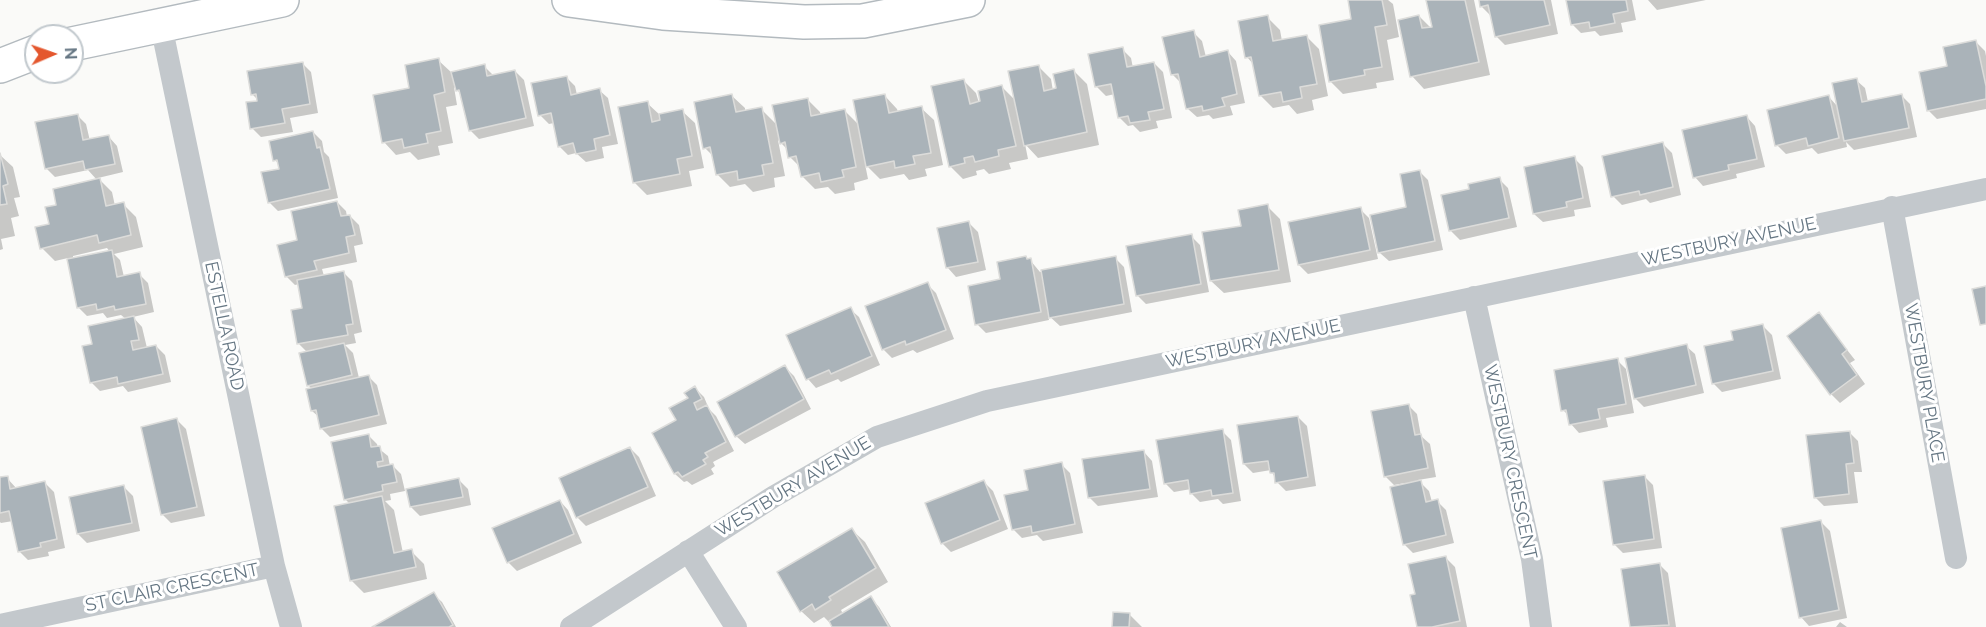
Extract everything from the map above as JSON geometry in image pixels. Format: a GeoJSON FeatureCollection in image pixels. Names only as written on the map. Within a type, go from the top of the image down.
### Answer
{"type":"FeatureCollection","features":[{"type":"Feature","properties":{"kind":"street"},"geometry":{"type":"LineString","coordinates":[[84,41],[282,0]]}},
{"type":"Feature","properties":{"kind":"street"},"geometry":{"type":"LineString","coordinates":[[568,0],[663,13],[804,22],[863,21],[968,0]]}},
{"type":"Feature","properties":{"kind":"street","name":"ESTELLA ROAD"},"geometry":{"type":"LineString","coordinates":[[161,25],[274,566],[291,627]]}},
{"type":"Feature","properties":{"kind":"street"},"geometry":{"type":"LineString","coordinates":[[0,66],[24,57]]}},
{"type":"Feature","properties":{"kind":"street","name":"WESTBURY AVENUE"},"geometry":{"type":"LineString","coordinates":[[571,627],[773,497],[876,437],[987,400],[1892,207],[1986,189]]}},
{"type":"Feature","properties":{"kind":"street","name":"WESTBURY PLACE"},"geometry":{"type":"LineString","coordinates":[[1892,207],[1956,558]]}},
{"type":"Feature","properties":{"kind":"street","name":"WESTBURY CRESCENT"},"geometry":{"type":"LineString","coordinates":[[1474,297],[1532,559],[1541,627]]}},
{"type":"Feature","properties":{"kind":"street"},"geometry":{"type":"LineString","coordinates":[[688,551],[736,627]]}},
{"type":"Feature","properties":{"kind":"street","name":"ST CLAIR CRESCENT"},"geometry":{"type":"LineString","coordinates":[[0,625],[274,566]]}},
{"type":"Feature","properties":{"kind":"building"},"geometry":{"type":"Polygon","coordinates":[[[1348,0],[1382,0],[1387,25],[1375,27],[1382,67],[1364,70],[1365,75],[1329,82],[1319,25],[1351,19],[1348,0]]]}},
{"type":"Feature","properties":{"kind":"building"},"geometry":{"type":"Polygon","coordinates":[[[1426,0],[1465,0],[1479,62],[1410,77],[1398,20],[1419,15],[1422,28],[1432,27],[1426,0]]]}},
{"type":"Feature","properties":{"kind":"building"},"geometry":{"type":"Polygon","coordinates":[[[1479,0],[1544,0],[1550,25],[1495,37],[1488,5],[1480,7],[1479,0]]]}},
{"type":"Feature","properties":{"kind":"building"},"geometry":{"type":"Polygon","coordinates":[[[1566,0],[1626,0],[1628,11],[1613,14],[1615,23],[1590,28],[1589,22],[1571,25],[1566,0]]]}},
{"type":"Feature","properties":{"kind":"building"},"geometry":{"type":"Polygon","coordinates":[[[1268,15],[1273,41],[1307,35],[1317,84],[1300,87],[1302,98],[1283,102],[1281,92],[1259,96],[1251,57],[1245,58],[1238,21],[1268,15]]]}},
{"type":"Feature","properties":{"kind":"building"},"geometry":{"type":"Polygon","coordinates":[[[1194,30],[1200,57],[1228,50],[1237,94],[1222,98],[1225,106],[1203,111],[1202,106],[1186,109],[1178,74],[1171,75],[1162,37],[1194,30]]]}},
{"type":"Feature","properties":{"kind":"building"},"geometry":{"type":"Polygon","coordinates":[[[1976,40],[1986,86],[1986,99],[1927,111],[1919,72],[1947,66],[1943,47],[1976,40]]]}},
{"type":"Feature","properties":{"kind":"building"},"geometry":{"type":"Polygon","coordinates":[[[1123,47],[1127,67],[1154,62],[1164,109],[1148,112],[1150,120],[1130,123],[1128,116],[1118,118],[1111,84],[1095,87],[1088,54],[1123,47]]]}},
{"type":"Feature","properties":{"kind":"building"},"geometry":{"type":"Polygon","coordinates":[[[439,58],[445,92],[434,95],[441,131],[426,134],[428,143],[404,148],[402,139],[382,143],[373,95],[409,88],[405,65],[439,58]]]}},
{"type":"Feature","properties":{"kind":"building"},"geometry":{"type":"Polygon","coordinates":[[[303,62],[310,104],[282,109],[285,123],[250,129],[246,102],[257,101],[256,94],[251,95],[247,71],[303,62]]]}},
{"type":"Feature","properties":{"kind":"building"},"geometry":{"type":"Polygon","coordinates":[[[485,64],[487,76],[515,70],[526,118],[469,131],[459,90],[456,91],[451,72],[485,64]]]}},
{"type":"Feature","properties":{"kind":"building"},"geometry":{"type":"Polygon","coordinates":[[[1039,65],[1044,91],[1056,88],[1053,74],[1074,69],[1087,132],[1024,146],[1008,71],[1039,65]]]}},
{"type":"Feature","properties":{"kind":"building"},"geometry":{"type":"Polygon","coordinates":[[[567,76],[571,95],[600,88],[610,135],[594,139],[596,150],[576,154],[573,143],[558,147],[551,113],[538,116],[531,83],[567,76]]]}},
{"type":"Feature","properties":{"kind":"building"},"geometry":{"type":"Polygon","coordinates":[[[1857,78],[1862,102],[1902,94],[1909,128],[1844,141],[1832,83],[1857,78]]]}},
{"type":"Feature","properties":{"kind":"building"},"geometry":{"type":"Polygon","coordinates":[[[964,79],[970,104],[980,101],[978,91],[1002,85],[1016,146],[998,150],[999,156],[975,162],[973,156],[964,158],[965,163],[949,167],[931,86],[964,79]]]}},
{"type":"Feature","properties":{"kind":"building"},"geometry":{"type":"Polygon","coordinates":[[[732,94],[736,112],[762,107],[773,163],[762,165],[764,175],[738,180],[737,171],[716,175],[710,147],[703,149],[694,102],[732,94]]]}},
{"type":"Feature","properties":{"kind":"building"},"geometry":{"type":"Polygon","coordinates":[[[885,94],[889,113],[922,106],[931,153],[913,156],[915,164],[895,168],[894,161],[866,167],[853,100],[885,94]]]}},
{"type":"Feature","properties":{"kind":"building"},"geometry":{"type":"Polygon","coordinates":[[[1829,95],[1839,138],[1808,146],[1806,138],[1775,146],[1767,110],[1829,95]]]}},
{"type":"Feature","properties":{"kind":"building"},"geometry":{"type":"Polygon","coordinates":[[[808,98],[811,116],[845,109],[856,167],[842,170],[844,177],[821,182],[819,173],[801,177],[796,156],[788,158],[785,142],[780,144],[772,105],[808,98]]]}},
{"type":"Feature","properties":{"kind":"building"},"geometry":{"type":"Polygon","coordinates":[[[648,101],[652,122],[660,120],[659,114],[683,109],[692,156],[677,159],[680,174],[633,183],[618,107],[648,101]]]}},
{"type":"Feature","properties":{"kind":"building"},"geometry":{"type":"Polygon","coordinates":[[[78,114],[83,140],[109,135],[115,164],[85,170],[83,161],[45,169],[35,122],[78,114]]]}},
{"type":"Feature","properties":{"kind":"building"},"geometry":{"type":"Polygon","coordinates":[[[1747,115],[1757,159],[1728,165],[1729,170],[1693,178],[1682,130],[1747,115]]]}},
{"type":"Feature","properties":{"kind":"building"},"geometry":{"type":"Polygon","coordinates":[[[313,131],[317,148],[320,147],[330,189],[268,203],[261,172],[279,169],[277,160],[273,161],[269,141],[313,131]]]}},
{"type":"Feature","properties":{"kind":"building"},"geometry":{"type":"Polygon","coordinates":[[[1663,142],[1673,187],[1640,195],[1639,191],[1611,197],[1602,156],[1663,142]]]}},
{"type":"Feature","properties":{"kind":"building"},"geometry":{"type":"Polygon","coordinates":[[[0,153],[8,184],[3,186],[7,204],[0,205],[0,153]]]}},
{"type":"Feature","properties":{"kind":"building"},"geometry":{"type":"Polygon","coordinates":[[[1575,156],[1583,198],[1566,202],[1567,207],[1533,214],[1524,167],[1575,156]]]}},
{"type":"Feature","properties":{"kind":"building"},"geometry":{"type":"Polygon","coordinates":[[[1420,170],[1435,241],[1378,253],[1370,215],[1406,207],[1400,174],[1420,170]]]}},
{"type":"Feature","properties":{"kind":"building"},"geometry":{"type":"Polygon","coordinates":[[[1500,177],[1509,218],[1449,231],[1441,195],[1469,189],[1468,184],[1500,177]]]}},
{"type":"Feature","properties":{"kind":"building"},"geometry":{"type":"Polygon","coordinates":[[[100,178],[106,206],[124,202],[131,235],[99,243],[97,235],[40,249],[35,227],[49,224],[45,207],[56,205],[53,189],[100,178]]]}},
{"type":"Feature","properties":{"kind":"building"},"geometry":{"type":"Polygon","coordinates":[[[337,201],[341,216],[350,215],[355,235],[346,237],[349,253],[314,261],[317,270],[285,277],[277,245],[297,240],[291,211],[337,201]]]}},
{"type":"Feature","properties":{"kind":"building"},"geometry":{"type":"Polygon","coordinates":[[[1268,204],[1279,270],[1210,281],[1202,232],[1241,226],[1238,210],[1268,204]]]}},
{"type":"Feature","properties":{"kind":"building"},"geometry":{"type":"Polygon","coordinates":[[[1361,207],[1370,250],[1298,265],[1288,222],[1361,207]]]}},
{"type":"Feature","properties":{"kind":"building"},"geometry":{"type":"Polygon","coordinates":[[[969,221],[978,262],[946,268],[937,228],[969,221]]]}},
{"type":"Feature","properties":{"kind":"building"},"geometry":{"type":"Polygon","coordinates":[[[1192,234],[1201,284],[1136,296],[1126,246],[1192,234]]]}},
{"type":"Feature","properties":{"kind":"building"},"geometry":{"type":"Polygon","coordinates":[[[112,250],[117,277],[140,272],[146,304],[115,310],[114,306],[97,310],[96,304],[77,308],[67,259],[112,250]]]}},
{"type":"Feature","properties":{"kind":"building"},"geometry":{"type":"Polygon","coordinates":[[[1026,256],[1027,259],[1031,258],[1041,312],[975,325],[968,286],[1000,279],[997,262],[1026,256]]]}},
{"type":"Feature","properties":{"kind":"building"},"geometry":{"type":"Polygon","coordinates":[[[1116,256],[1124,304],[1049,318],[1041,270],[1116,256]]]}},
{"type":"Feature","properties":{"kind":"building"},"geometry":{"type":"Polygon","coordinates":[[[344,271],[353,324],[346,325],[348,335],[297,344],[291,310],[302,308],[297,280],[344,271]]]}},
{"type":"Feature","properties":{"kind":"building"},"geometry":{"type":"Polygon","coordinates":[[[928,282],[946,330],[906,345],[905,341],[882,350],[865,306],[928,282]]]}},
{"type":"Feature","properties":{"kind":"building"},"geometry":{"type":"Polygon","coordinates":[[[1986,286],[1986,324],[1980,325],[1972,289],[1986,286]]]}},
{"type":"Feature","properties":{"kind":"building"},"geometry":{"type":"Polygon","coordinates":[[[851,307],[872,356],[831,374],[829,370],[806,380],[786,335],[851,307]]]}},
{"type":"Feature","properties":{"kind":"building"},"geometry":{"type":"Polygon","coordinates":[[[1819,312],[1847,350],[1842,354],[1857,375],[1830,395],[1787,336],[1819,312]]]}},
{"type":"Feature","properties":{"kind":"building"},"geometry":{"type":"Polygon","coordinates":[[[134,316],[139,340],[131,341],[133,350],[156,345],[163,374],[118,384],[117,377],[90,383],[82,346],[92,344],[88,326],[134,316]]]}},
{"type":"Feature","properties":{"kind":"building"},"geometry":{"type":"Polygon","coordinates":[[[1763,324],[1773,371],[1712,384],[1704,346],[1733,340],[1731,331],[1763,324]]]}},
{"type":"Feature","properties":{"kind":"building"},"geometry":{"type":"Polygon","coordinates":[[[344,343],[352,375],[307,386],[299,353],[344,343]]]}},
{"type":"Feature","properties":{"kind":"building"},"geometry":{"type":"Polygon","coordinates":[[[1687,344],[1696,385],[1634,399],[1625,358],[1687,344]]]}},
{"type":"Feature","properties":{"kind":"building"},"geometry":{"type":"Polygon","coordinates":[[[1618,358],[1626,404],[1598,409],[1600,419],[1569,425],[1566,410],[1561,411],[1554,370],[1618,358]]]}},
{"type":"Feature","properties":{"kind":"building"},"geometry":{"type":"Polygon","coordinates":[[[785,365],[804,399],[735,437],[717,402],[785,365]]]}},
{"type":"Feature","properties":{"kind":"building"},"geometry":{"type":"Polygon","coordinates":[[[369,375],[379,415],[320,429],[316,410],[311,411],[306,389],[369,375]]]}},
{"type":"Feature","properties":{"kind":"building"},"geometry":{"type":"Polygon","coordinates":[[[695,386],[702,399],[694,403],[697,410],[707,405],[726,442],[705,453],[708,457],[703,460],[706,464],[682,477],[678,472],[674,474],[652,433],[676,420],[669,408],[688,398],[684,393],[695,386]]]}},
{"type":"Feature","properties":{"kind":"building"},"geometry":{"type":"Polygon","coordinates":[[[1409,404],[1415,435],[1421,434],[1428,468],[1384,477],[1371,411],[1409,404]]]}},
{"type":"Feature","properties":{"kind":"building"},"geometry":{"type":"Polygon","coordinates":[[[1298,416],[1308,477],[1275,483],[1274,473],[1270,473],[1268,461],[1243,464],[1237,425],[1298,416]]]}},
{"type":"Feature","properties":{"kind":"building"},"geometry":{"type":"Polygon","coordinates":[[[177,418],[197,507],[161,515],[141,427],[177,418]]]}},
{"type":"Feature","properties":{"kind":"building"},"geometry":{"type":"Polygon","coordinates":[[[1223,429],[1233,493],[1212,496],[1211,490],[1190,494],[1188,480],[1164,484],[1156,440],[1223,429]]]}},
{"type":"Feature","properties":{"kind":"building"},"geometry":{"type":"Polygon","coordinates":[[[1850,431],[1854,463],[1846,464],[1849,494],[1814,498],[1806,435],[1850,431]]]}},
{"type":"Feature","properties":{"kind":"building"},"geometry":{"type":"Polygon","coordinates":[[[369,434],[371,447],[380,446],[383,461],[377,462],[378,467],[393,464],[397,482],[382,485],[383,491],[344,500],[331,442],[369,434]]]}},
{"type":"Feature","properties":{"kind":"building"},"geometry":{"type":"Polygon","coordinates":[[[630,447],[648,487],[576,518],[559,478],[630,447]]]}},
{"type":"Feature","properties":{"kind":"building"},"geometry":{"type":"Polygon","coordinates":[[[1144,450],[1150,489],[1088,498],[1082,459],[1144,450]]]}},
{"type":"Feature","properties":{"kind":"building"},"geometry":{"type":"Polygon","coordinates":[[[1062,462],[1075,524],[1032,533],[1031,526],[1012,530],[1004,495],[1028,490],[1024,470],[1062,462]]]}},
{"type":"Feature","properties":{"kind":"building"},"geometry":{"type":"Polygon","coordinates":[[[1645,475],[1654,539],[1613,545],[1603,481],[1645,475]]]}},
{"type":"Feature","properties":{"kind":"building"},"geometry":{"type":"Polygon","coordinates":[[[8,476],[10,489],[45,481],[57,539],[40,543],[41,547],[18,552],[9,511],[0,513],[0,477],[8,476]]]}},
{"type":"Feature","properties":{"kind":"building"},"geometry":{"type":"Polygon","coordinates":[[[459,478],[463,497],[410,507],[406,489],[459,478]]]}},
{"type":"Feature","properties":{"kind":"building"},"geometry":{"type":"Polygon","coordinates":[[[984,480],[1000,520],[941,544],[925,503],[984,480]]]}},
{"type":"Feature","properties":{"kind":"building"},"geometry":{"type":"Polygon","coordinates":[[[1421,480],[1426,502],[1438,499],[1446,535],[1403,545],[1390,487],[1421,480]]]}},
{"type":"Feature","properties":{"kind":"building"},"geometry":{"type":"Polygon","coordinates":[[[124,485],[132,523],[77,534],[69,497],[124,485]]]}},
{"type":"Feature","properties":{"kind":"building"},"geometry":{"type":"Polygon","coordinates":[[[382,496],[394,553],[412,549],[416,567],[350,581],[334,506],[382,496]]]}},
{"type":"Feature","properties":{"kind":"building"},"geometry":{"type":"Polygon","coordinates":[[[560,500],[574,534],[507,563],[492,528],[560,500]]]}},
{"type":"Feature","properties":{"kind":"building"},"geometry":{"type":"Polygon","coordinates":[[[1821,520],[1839,610],[1799,618],[1781,528],[1821,520]]]}},
{"type":"Feature","properties":{"kind":"building"},"geometry":{"type":"Polygon","coordinates":[[[852,528],[876,568],[829,597],[831,600],[815,610],[812,604],[800,612],[777,572],[852,528]]]}},
{"type":"Feature","properties":{"kind":"building"},"geometry":{"type":"Polygon","coordinates":[[[1446,556],[1460,621],[1432,627],[1417,627],[1410,595],[1415,594],[1408,564],[1446,556]]]}},
{"type":"Feature","properties":{"kind":"building"},"geometry":{"type":"Polygon","coordinates":[[[1660,563],[1669,625],[1630,627],[1621,569],[1660,563]]]}},
{"type":"Feature","properties":{"kind":"building"},"geometry":{"type":"Polygon","coordinates":[[[434,592],[453,625],[449,627],[372,627],[434,592]]]}},
{"type":"Feature","properties":{"kind":"building"},"geometry":{"type":"Polygon","coordinates":[[[871,596],[889,627],[832,627],[829,621],[871,596]]]}},
{"type":"Feature","properties":{"kind":"building"},"geometry":{"type":"Polygon","coordinates":[[[1113,612],[1130,613],[1129,627],[1112,627],[1113,612]]]}}]}
